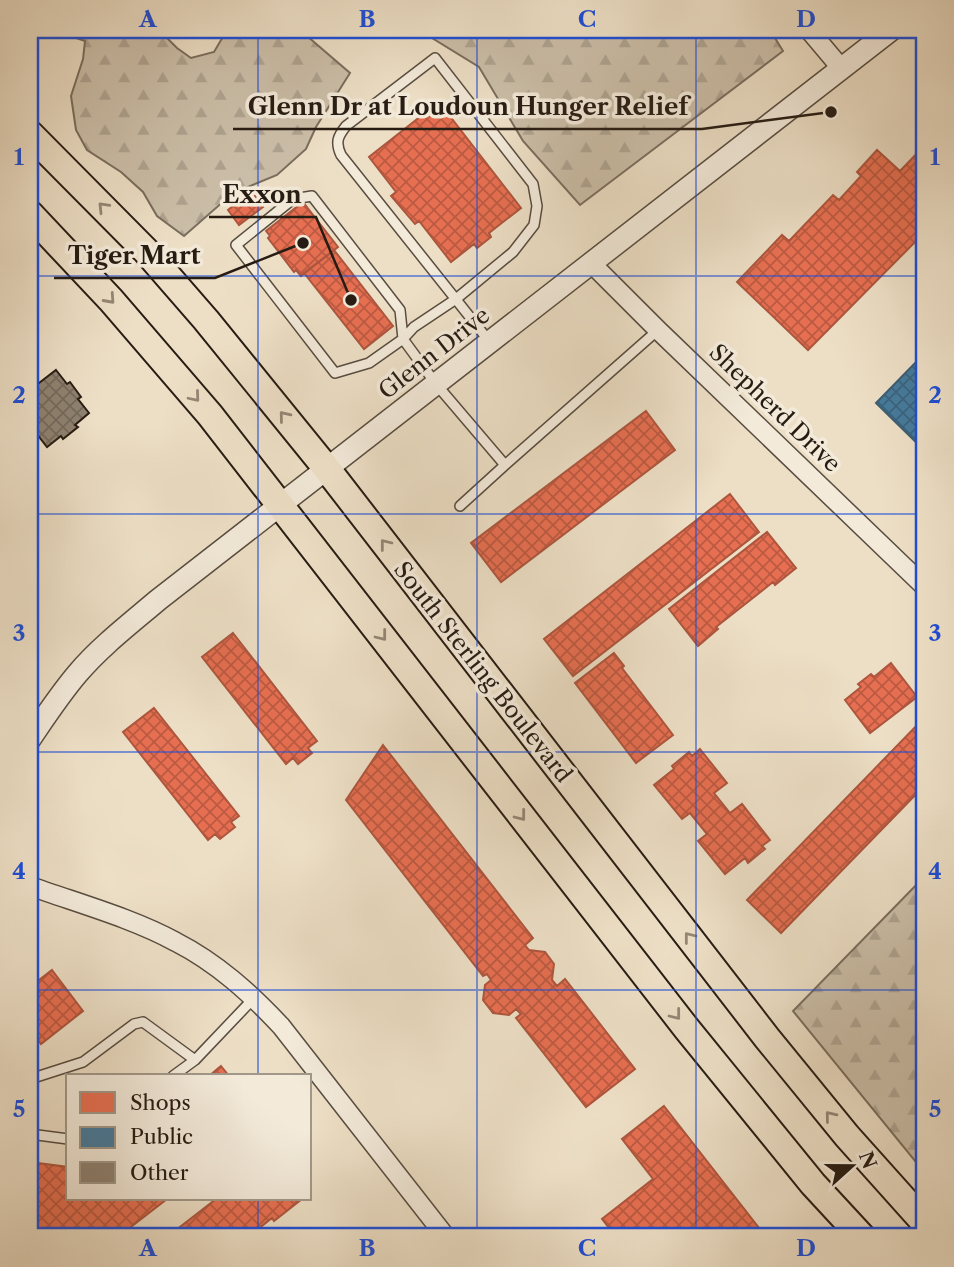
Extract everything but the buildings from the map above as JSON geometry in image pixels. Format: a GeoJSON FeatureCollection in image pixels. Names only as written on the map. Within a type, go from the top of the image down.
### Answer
{"type":"FeatureCollection","features":[{"type":"Feature","properties":{"kind":"main road","name":"South Sterling Boulevard"},"geometry":{"type":"LineString","coordinates":[[30,134],[146,251],[206,320],[327,469],[767,1038],[847,1136],[924,1222]]}},
{"type":"Feature","properties":{"kind":"main road"},"geometry":{"type":"LineString","coordinates":[[30,214],[161,356],[687,1029],[804,1174],[862,1237]]}},
{"type":"Feature","properties":{"kind":"street"},"geometry":{"type":"LineString","coordinates":[[810,30],[841,68]]}},
{"type":"Feature","properties":{"kind":"street","name":"Glenn Drive"},"geometry":{"type":"LineString","coordinates":[[30,739],[79,672],[110,641],[280,505],[891,30]]}},
{"type":"Feature","properties":{"kind":"street","name":"Shepherd Drive"},"geometry":{"type":"LineString","coordinates":[[592,264],[924,586]]}},
{"type":"Feature","properties":{"kind":"street"},"geometry":{"type":"LineString","coordinates":[[30,886],[176,941],[221,969],[281,1026],[446,1237]]}},
{"type":"Feature","properties":{"kind":"lane"},"geometry":{"type":"LineString","coordinates":[[490,342],[456,299],[341,155],[337,144],[346,125],[435,58],[533,184],[537,206],[534,225],[513,252],[456,299],[414,327],[403,340],[369,363],[335,373],[236,245],[293,199],[312,196],[400,310],[403,340],[436,384],[505,465]]}},
{"type":"Feature","properties":{"kind":"lane"},"geometry":{"type":"LineString","coordinates":[[460,506],[658,330]]}},
{"type":"Feature","properties":{"kind":"lane"},"geometry":{"type":"LineString","coordinates":[[176,1074],[195,1060],[254,998]]}},
{"type":"Feature","properties":{"kind":"lane"},"geometry":{"type":"LineString","coordinates":[[30,1079],[83,1062],[134,1024],[144,1022],[195,1060]]}},
{"type":"Feature","properties":{"kind":"lane"},"geometry":{"type":"LineString","coordinates":[[30,1134],[66,1139]]}},
{"type":"Feature","properties":{"kind":"green space"},"geometry":{"type":"Polygon","coordinates":[[[53,30],[159,30],[191,58],[214,52],[227,30],[300,30],[350,73],[316,127],[306,149],[277,175],[233,193],[184,236],[157,216],[143,192],[121,172],[87,150],[76,130],[71,96],[83,59],[85,41],[53,30]]]}},
{"type":"Feature","properties":{"kind":"green space"},"geometry":{"type":"Polygon","coordinates":[[[419,30],[770,30],[783,51],[580,205],[523,141],[479,67],[419,30]]]}},
{"type":"Feature","properties":{"kind":"green space"},"geometry":{"type":"Polygon","coordinates":[[[924,877],[924,1172],[793,1011],[924,877]]]}},
{"type":"Feature","properties":{"kind":"place","name":"Glenn Dr at Loudoun Hunger Relief"},"geometry":{"type":"Point","coordinates":[831,112]}},
{"type":"Feature","properties":{"kind":"place","name":"Tiger Mart"},"geometry":{"type":"Point","coordinates":[303,243]}},
{"type":"Feature","properties":{"kind":"place","name":"Exxon"},"geometry":{"type":"Point","coordinates":[351,300]}}]}
